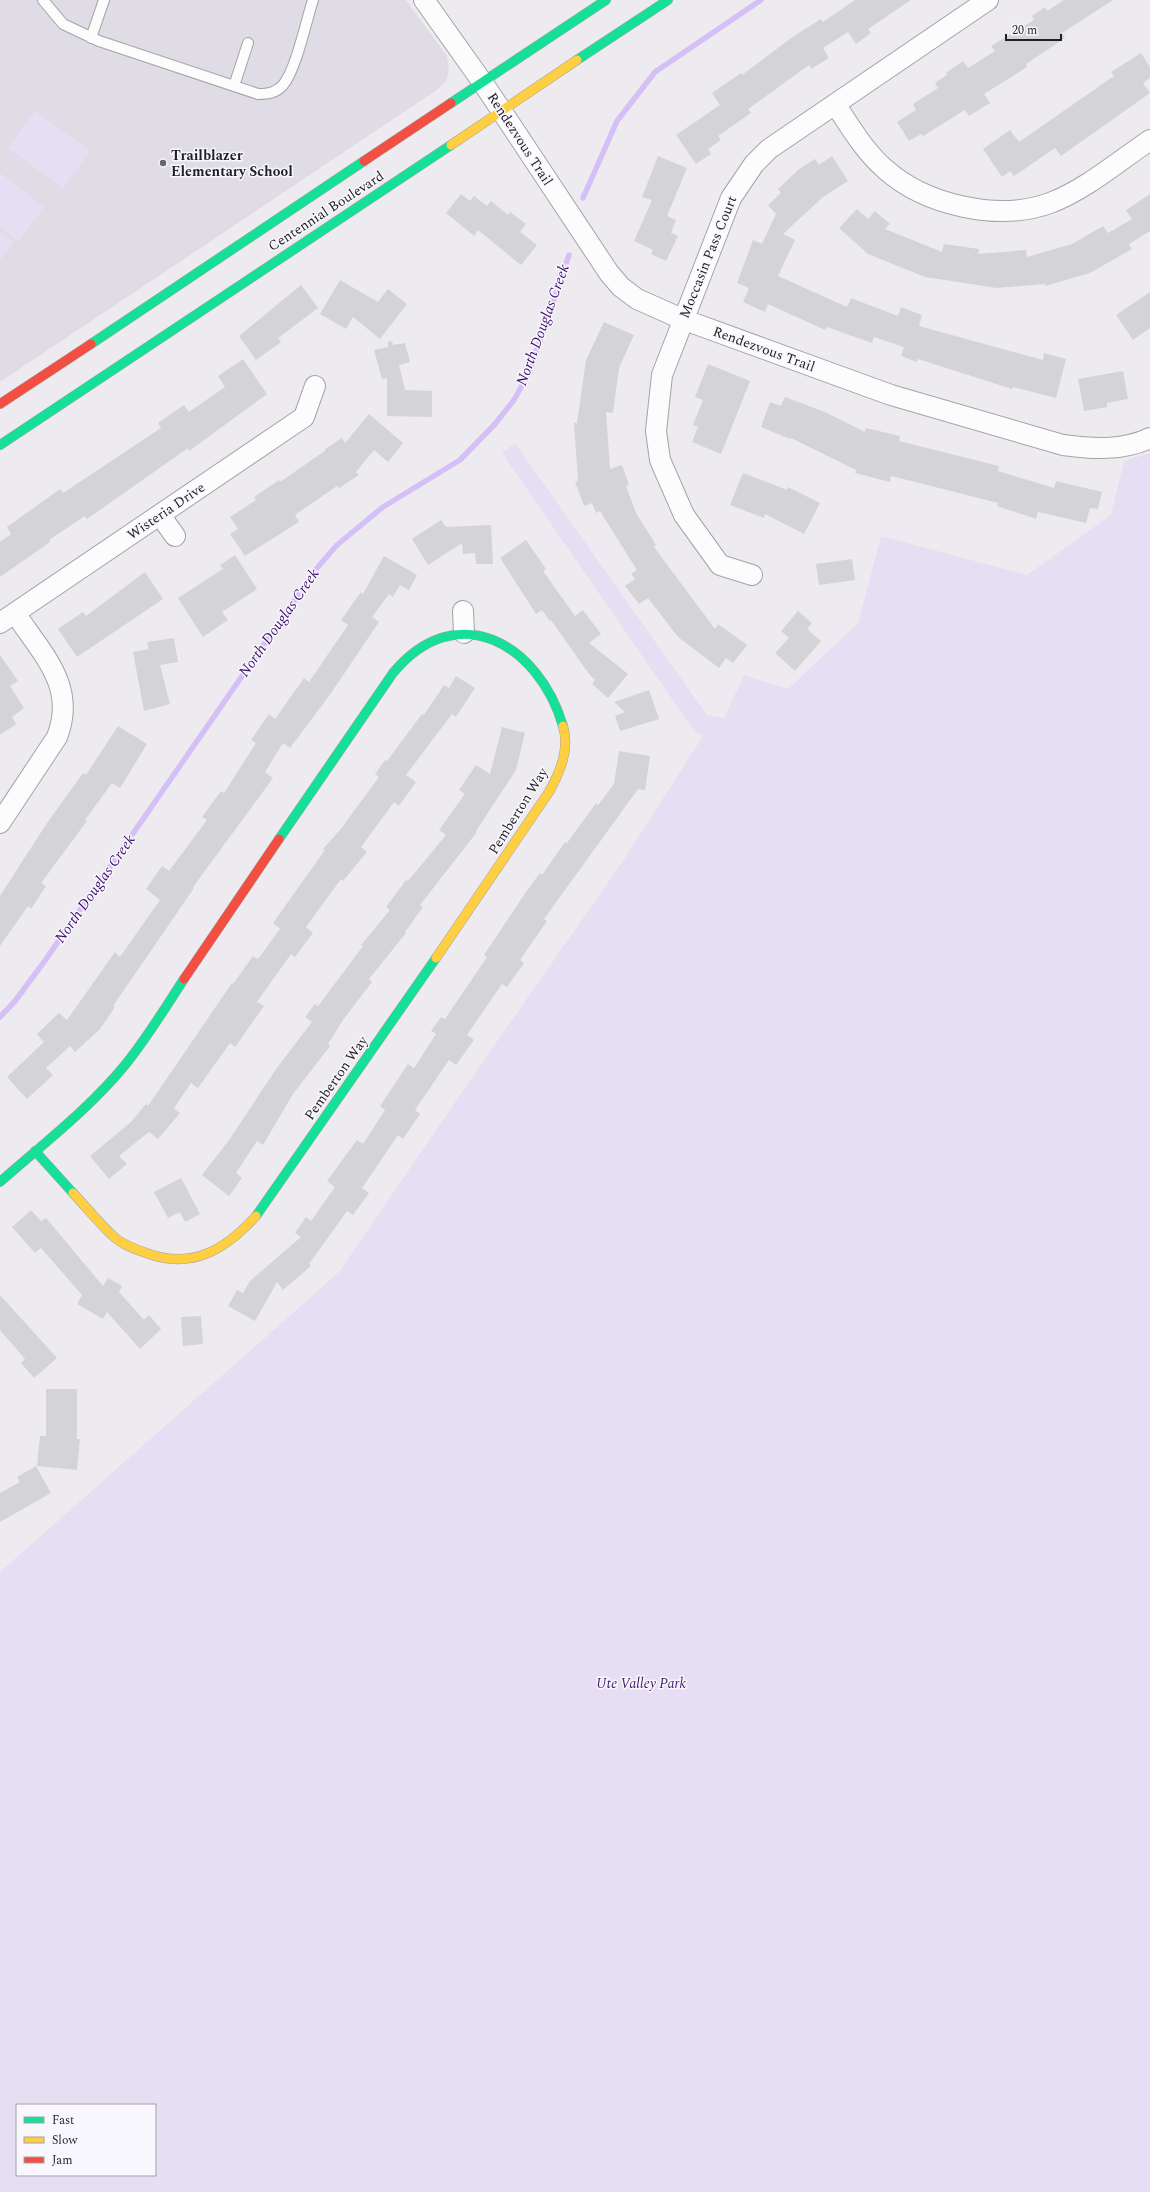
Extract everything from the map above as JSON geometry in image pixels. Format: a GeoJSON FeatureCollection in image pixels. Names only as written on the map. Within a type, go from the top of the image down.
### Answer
{"type":"FeatureCollection","features":[{"type":"Feature","properties":{"kind":"street","name":"Rendezvous Trail"},"geometry":{"type":"LineString","coordinates":[[424,0],[483,83],[605,267],[621,287],[637,299],[682,319],[891,395],[1063,445],[1091,449],[1113,447],[1150,438]]}},
{"type":"Feature","properties":{"kind":"street","name":"Centennial Boulevard"},"geometry":{"type":"LineString","coordinates":[[0,404],[606,0]]}},
{"type":"Feature","properties":{"kind":"street","name":"Centennial Boulevard"},"geometry":{"type":"LineString","coordinates":[[0,445],[668,0]]}},
{"type":"Feature","properties":{"kind":"street","name":"Moccasin Pass Court"},"geometry":{"type":"LineString","coordinates":[[752,575],[720,565],[684,516],[660,460],[656,431],[662,375],[682,319],[730,198],[740,182],[769,149],[988,0]]}},
{"type":"Feature","properties":{"kind":"street"},"geometry":{"type":"LineString","coordinates":[[835,104],[866,149],[884,169],[903,183],[926,196],[975,209],[1001,211],[1049,204],[1071,194],[1150,140]]}},
{"type":"Feature","properties":{"kind":"street","name":"Wisteria Drive"},"geometry":{"type":"LineString","coordinates":[[7,618],[304,417],[315,386]]}},
{"type":"Feature","properties":{"kind":"street"},"geometry":{"type":"LineString","coordinates":[[160,515],[175,536]]}},
{"type":"Feature","properties":{"kind":"street"},"geometry":{"type":"LineString","coordinates":[[463,611],[464,633]]}},
{"type":"Feature","properties":{"kind":"street"},"geometry":{"type":"LineString","coordinates":[[0,823],[57,737],[63,722],[64,706],[62,689],[55,674],[7,618]]}},
{"type":"Feature","properties":{"kind":"street","name":"Pemberton Way"},"geometry":{"type":"LineString","coordinates":[[0,1182],[112,1081],[126,1064],[393,673],[407,657],[424,644],[441,638],[464,633],[488,638],[515,651],[529,665],[552,700],[572,742],[554,784],[540,807],[260,1212],[246,1229],[216,1252],[177,1268],[138,1251],[114,1237],[35,1151]]}},
{"type":"Feature","properties":{"kind":"lane"},"geometry":{"type":"LineString","coordinates":[[43,0],[63,24],[91,38],[258,94],[272,93],[283,85],[291,71],[313,0]]}},
{"type":"Feature","properties":{"kind":"lane"},"geometry":{"type":"LineString","coordinates":[[91,38],[104,0]]}},
{"type":"Feature","properties":{"kind":"lane"},"geometry":{"type":"LineString","coordinates":[[234,86],[248,43]]}},
{"type":"Feature","properties":{"kind":"shaded area","name":"Trailblazer Elementary School"},"geometry":{"type":"Polygon","coordinates":[[[0,0],[406,0],[447,56],[449,70],[446,82],[434,92],[0,382],[0,0]]]}},
{"type":"Feature","properties":{"kind":"green space"},"geometry":{"type":"Polygon","coordinates":[[[35,111],[90,151],[63,188],[8,148],[35,111]]]}},
{"type":"Feature","properties":{"kind":"green space"},"geometry":{"type":"Polygon","coordinates":[[[0,173],[44,207],[19,241],[0,227],[0,173]]]}},
{"type":"Feature","properties":{"kind":"green space"},"geometry":{"type":"Polygon","coordinates":[[[0,232],[13,241],[0,260],[0,232]]]}},
{"type":"Feature","properties":{"kind":"green space","name":"Ute Valley Park"},"geometry":{"type":"Polygon","coordinates":[[[515,443],[707,715],[724,718],[744,675],[788,689],[858,623],[881,536],[1027,575],[1111,515],[1124,461],[1150,453],[1150,2192],[0,2192],[0,1572],[339,1272],[486,1057],[621,864],[703,736],[694,731],[502,453],[515,443]]]}},
{"type":"Feature","properties":{"kind":"building"},"geometry":{"type":"Polygon","coordinates":[[[855,0],[911,0],[868,29],[871,33],[856,44],[848,32],[823,48],[829,58],[811,69],[809,65],[748,109],[751,113],[718,136],[721,140],[708,149],[711,154],[696,164],[676,135],[720,105],[712,93],[741,73],[742,75],[791,38],[821,19],[823,22],[855,0]]]}},
{"type":"Feature","properties":{"kind":"building"},"geometry":{"type":"Polygon","coordinates":[[[1064,0],[1113,0],[1062,33],[1065,38],[1026,64],[1027,67],[984,94],[990,103],[969,116],[965,110],[923,136],[921,134],[909,141],[897,122],[916,110],[913,104],[938,88],[935,83],[963,61],[968,68],[995,51],[991,46],[1034,20],[1032,16],[1045,7],[1047,11],[1064,0]]]}},
{"type":"Feature","properties":{"kind":"building"},"geometry":{"type":"Polygon","coordinates":[[[1141,53],[1150,67],[1150,78],[1143,83],[1150,93],[1061,156],[1055,148],[1014,176],[1010,171],[1002,177],[983,149],[1010,130],[1019,142],[1114,76],[1111,72],[1141,53]]]}},
{"type":"Feature","properties":{"kind":"building"},"geometry":{"type":"Polygon","coordinates":[[[658,156],[687,168],[667,216],[676,220],[671,233],[678,236],[666,261],[651,254],[653,250],[634,241],[652,200],[642,197],[658,156]]]}},
{"type":"Feature","properties":{"kind":"building"},"geometry":{"type":"Polygon","coordinates":[[[832,156],[848,181],[823,197],[783,234],[795,240],[778,276],[847,307],[851,298],[898,316],[901,307],[922,315],[919,326],[1043,360],[1044,353],[1066,359],[1056,398],[1013,387],[1012,389],[918,359],[917,362],[901,356],[904,347],[874,337],[872,343],[827,327],[825,330],[768,304],[765,312],[743,302],[749,288],[737,283],[753,240],[762,244],[776,214],[768,205],[781,193],[778,189],[799,169],[815,159],[819,165],[832,156]]]}},
{"type":"Feature","properties":{"kind":"building"},"geometry":{"type":"Polygon","coordinates":[[[461,194],[470,201],[474,196],[487,206],[491,201],[508,215],[510,212],[526,224],[520,232],[537,245],[521,265],[478,230],[474,236],[446,213],[461,194]]]}},
{"type":"Feature","properties":{"kind":"building"},"geometry":{"type":"Polygon","coordinates":[[[1150,194],[1150,231],[1129,244],[1132,249],[1090,273],[1045,286],[1045,284],[997,288],[925,277],[868,254],[839,228],[857,209],[868,219],[875,211],[890,224],[885,229],[942,252],[944,244],[979,249],[978,254],[1026,250],[1027,257],[1072,244],[1103,226],[1108,233],[1132,219],[1126,210],[1150,194]]]}},
{"type":"Feature","properties":{"kind":"building"},"geometry":{"type":"Polygon","coordinates":[[[340,280],[378,302],[388,289],[407,304],[380,339],[353,317],[346,329],[320,314],[340,280]]]}},
{"type":"Feature","properties":{"kind":"building"},"geometry":{"type":"Polygon","coordinates":[[[301,285],[318,308],[278,338],[281,342],[256,360],[239,336],[301,285]]]}},
{"type":"Feature","properties":{"kind":"building"},"geometry":{"type":"Polygon","coordinates":[[[1150,292],[1150,328],[1133,340],[1116,315],[1150,292]]]}},
{"type":"Feature","properties":{"kind":"building"},"geometry":{"type":"Polygon","coordinates":[[[604,322],[634,335],[619,368],[613,413],[606,412],[610,469],[622,465],[629,485],[626,486],[636,513],[656,545],[654,547],[715,629],[718,624],[747,645],[733,663],[726,658],[719,668],[678,637],[648,598],[639,604],[625,586],[635,579],[631,574],[637,570],[600,511],[596,513],[592,503],[584,506],[575,482],[578,481],[574,423],[577,423],[586,360],[604,322]]]}},
{"type":"Feature","properties":{"kind":"building"},"geometry":{"type":"Polygon","coordinates":[[[392,341],[393,345],[405,343],[410,362],[399,365],[405,390],[432,391],[432,417],[387,416],[387,378],[382,379],[374,350],[388,347],[388,342],[392,341]]]}},
{"type":"Feature","properties":{"kind":"building"},"geometry":{"type":"Polygon","coordinates":[[[243,359],[267,394],[189,451],[188,448],[87,519],[85,516],[49,540],[50,542],[0,577],[0,542],[11,534],[7,527],[60,489],[63,493],[161,428],[158,423],[184,405],[189,412],[225,387],[218,376],[243,359]]]}},
{"type":"Feature","properties":{"kind":"building"},"geometry":{"type":"Polygon","coordinates":[[[708,364],[750,381],[721,454],[692,442],[698,427],[693,425],[703,400],[695,397],[708,364]]]}},
{"type":"Feature","properties":{"kind":"building"},"geometry":{"type":"Polygon","coordinates":[[[1123,371],[1128,399],[1107,403],[1107,407],[1084,411],[1078,379],[1123,371]]]}},
{"type":"Feature","properties":{"kind":"building"},"geometry":{"type":"Polygon","coordinates":[[[785,397],[827,413],[865,432],[866,428],[900,436],[899,441],[999,466],[998,471],[1054,488],[1056,481],[1102,492],[1098,509],[1090,508],[1086,523],[1038,512],[1036,519],[997,506],[998,503],[891,476],[890,482],[855,473],[856,470],[791,438],[790,439],[761,427],[770,402],[781,406],[785,397]]]}},
{"type":"Feature","properties":{"kind":"building"},"geometry":{"type":"Polygon","coordinates":[[[369,414],[403,443],[388,462],[374,450],[356,472],[359,475],[339,488],[337,486],[295,515],[299,522],[245,556],[230,534],[238,529],[230,517],[256,500],[254,497],[279,480],[280,482],[342,438],[345,443],[369,414]]]}},
{"type":"Feature","properties":{"kind":"building"},"geometry":{"type":"Polygon","coordinates":[[[743,473],[787,490],[788,487],[820,503],[804,534],[765,514],[764,518],[730,505],[743,473]]]}},
{"type":"Feature","properties":{"kind":"building"},"geometry":{"type":"Polygon","coordinates":[[[441,520],[446,527],[491,525],[493,564],[476,564],[475,553],[463,554],[462,543],[428,565],[412,539],[441,520]]]}},
{"type":"Feature","properties":{"kind":"building"},"geometry":{"type":"Polygon","coordinates":[[[526,540],[546,569],[543,571],[575,616],[583,610],[601,634],[589,643],[628,674],[608,698],[592,684],[595,680],[589,674],[551,620],[550,621],[542,610],[536,614],[500,558],[526,540]]]}},
{"type":"Feature","properties":{"kind":"building"},"geometry":{"type":"Polygon","coordinates":[[[235,555],[257,589],[222,612],[228,620],[203,637],[178,598],[223,569],[220,565],[235,555]]]}},
{"type":"Feature","properties":{"kind":"building"},"geometry":{"type":"Polygon","coordinates":[[[384,556],[417,575],[409,590],[400,585],[393,597],[389,594],[372,617],[379,622],[329,696],[290,748],[283,743],[265,772],[273,778],[193,887],[194,888],[113,1006],[115,1007],[100,1029],[75,1052],[70,1046],[46,1068],[53,1075],[27,1099],[7,1077],[44,1042],[37,1034],[59,1013],[67,1020],[115,952],[120,957],[160,900],[146,889],[162,866],[169,871],[207,820],[202,817],[221,791],[224,793],[256,743],[251,740],[269,714],[275,719],[304,678],[309,682],[348,625],[341,620],[361,592],[363,594],[384,556]]]}},
{"type":"Feature","properties":{"kind":"building"},"geometry":{"type":"Polygon","coordinates":[[[852,559],[855,580],[819,585],[816,564],[852,559]]]}},
{"type":"Feature","properties":{"kind":"building"},"geometry":{"type":"Polygon","coordinates":[[[145,572],[163,599],[77,657],[58,629],[83,612],[86,616],[145,572]]]}},
{"type":"Feature","properties":{"kind":"building"},"geometry":{"type":"Polygon","coordinates":[[[798,611],[812,623],[807,629],[821,641],[795,671],[775,653],[789,638],[781,631],[798,611]]]}},
{"type":"Feature","properties":{"kind":"building"},"geometry":{"type":"Polygon","coordinates":[[[174,638],[178,662],[160,665],[170,704],[144,711],[133,652],[149,649],[147,642],[174,638]]]}},
{"type":"Feature","properties":{"kind":"building"},"geometry":{"type":"Polygon","coordinates":[[[0,655],[18,681],[10,686],[24,708],[12,717],[16,724],[0,735],[0,655]]]}},
{"type":"Feature","properties":{"kind":"building"},"geometry":{"type":"Polygon","coordinates":[[[456,676],[475,688],[456,717],[452,714],[406,775],[416,782],[399,806],[394,802],[361,847],[367,852],[343,881],[341,879],[306,927],[313,933],[295,957],[291,954],[257,1002],[264,1006],[235,1047],[230,1043],[198,1088],[191,1083],[174,1108],[180,1113],[158,1139],[149,1132],[119,1156],[127,1164],[109,1179],[90,1156],[131,1122],[146,1104],[148,1106],[232,983],[233,984],[253,956],[258,959],[280,929],[273,923],[325,850],[323,849],[340,830],[379,777],[375,774],[385,760],[387,761],[422,714],[424,715],[444,685],[449,688],[456,676]]]}},
{"type":"Feature","properties":{"kind":"building"},"geometry":{"type":"Polygon","coordinates":[[[649,690],[659,719],[620,731],[615,716],[625,712],[614,702],[649,690]]]}},
{"type":"Feature","properties":{"kind":"building"},"geometry":{"type":"Polygon","coordinates":[[[118,726],[147,744],[120,788],[112,783],[85,820],[87,821],[41,883],[46,886],[31,909],[28,906],[0,946],[0,896],[45,826],[83,773],[86,775],[118,726]]]}},
{"type":"Feature","properties":{"kind":"building"},"geometry":{"type":"Polygon","coordinates":[[[502,727],[525,733],[516,770],[476,831],[477,832],[420,905],[423,907],[405,932],[406,933],[369,979],[372,982],[343,1020],[328,1044],[330,1046],[293,1094],[263,1145],[257,1141],[236,1173],[242,1178],[229,1196],[202,1175],[229,1140],[276,1069],[312,1022],[305,1017],[315,1004],[318,1006],[363,946],[361,945],[390,910],[386,907],[406,880],[408,881],[446,835],[439,830],[465,794],[459,790],[476,765],[490,774],[502,727]]]}},
{"type":"Feature","properties":{"kind":"building"},"geometry":{"type":"Polygon","coordinates":[[[619,751],[650,756],[645,790],[638,789],[544,919],[547,921],[520,960],[524,963],[507,987],[502,984],[467,1035],[474,1040],[456,1065],[449,1060],[415,1110],[420,1114],[403,1139],[398,1135],[362,1188],[369,1193],[353,1215],[347,1211],[309,1264],[311,1266],[283,1290],[277,1282],[255,1321],[228,1306],[237,1290],[243,1293],[250,1281],[301,1237],[295,1233],[306,1217],[311,1221],[335,1187],[327,1181],[357,1140],[363,1144],[385,1110],[380,1106],[408,1064],[414,1068],[436,1034],[431,1031],[441,1017],[445,1019],[487,957],[484,955],[526,892],[540,873],[542,875],[565,842],[567,843],[596,803],[598,805],[614,784],[619,751]]]}},
{"type":"Feature","properties":{"kind":"building"},"geometry":{"type":"Polygon","coordinates":[[[181,1178],[200,1214],[185,1222],[180,1212],[168,1218],[154,1192],[181,1178]]]}},
{"type":"Feature","properties":{"kind":"building"},"geometry":{"type":"Polygon","coordinates":[[[31,1210],[41,1221],[46,1218],[103,1286],[108,1278],[122,1286],[119,1292],[144,1320],[149,1315],[161,1329],[140,1349],[107,1312],[103,1319],[77,1304],[82,1295],[41,1248],[35,1253],[12,1227],[31,1210]]]}},
{"type":"Feature","properties":{"kind":"building"},"geometry":{"type":"Polygon","coordinates":[[[0,1295],[57,1358],[34,1378],[21,1363],[25,1359],[0,1330],[0,1295]]]}},
{"type":"Feature","properties":{"kind":"building"},"geometry":{"type":"Polygon","coordinates":[[[201,1316],[203,1344],[183,1346],[181,1317],[201,1316]]]}},
{"type":"Feature","properties":{"kind":"building"},"geometry":{"type":"Polygon","coordinates":[[[46,1389],[77,1389],[77,1439],[80,1439],[77,1470],[37,1466],[40,1436],[46,1436],[46,1389]]]}},
{"type":"Feature","properties":{"kind":"building"},"geometry":{"type":"Polygon","coordinates":[[[36,1466],[51,1493],[0,1522],[0,1493],[20,1482],[17,1477],[36,1466]]]}},
{"type":"Feature","properties":{"kind":"waterway","name":"North Douglas Creek"},"geometry":{"type":"LineString","coordinates":[[583,198],[617,121],[655,72],[761,0]]}},
{"type":"Feature","properties":{"kind":"waterway","name":"North Douglas Creek"},"geometry":{"type":"LineString","coordinates":[[0,1017],[15,1001],[44,962],[317,568],[337,545],[383,507],[460,460],[495,424],[514,400],[529,373],[569,255]]}},
{"type":"Feature","properties":{"kind":"traffic: fast"},"geometry":{"type":"LineString","coordinates":[[451,103],[606,0]]}},
{"type":"Feature","properties":{"kind":"traffic: fast"},"geometry":{"type":"LineString","coordinates":[[577,60],[668,0]]}},
{"type":"Feature","properties":{"kind":"traffic: fast"},"geometry":{"type":"LineString","coordinates":[[0,445],[451,145]]}},
{"type":"Feature","properties":{"kind":"traffic: fast"},"geometry":{"type":"LineString","coordinates":[[91,344],[364,161]]}},
{"type":"Feature","properties":{"kind":"traffic: fast"},"geometry":{"type":"LineString","coordinates":[[279,839],[393,673],[418,650],[443,637],[469,634],[493,640],[516,653],[535,672],[551,697],[563,726]]}},
{"type":"Feature","properties":{"kind":"traffic: fast"},"geometry":{"type":"LineString","coordinates":[[256,1216],[436,958]]}},
{"type":"Feature","properties":{"kind":"traffic: fast"},"geometry":{"type":"LineString","coordinates":[[0,1182],[65,1126],[111,1081],[141,1044],[184,979]]}},
{"type":"Feature","properties":{"kind":"traffic: fast"},"geometry":{"type":"LineString","coordinates":[[35,1151],[73,1193]]}},
{"type":"Feature","properties":{"kind":"traffic: slow"},"geometry":{"type":"LineString","coordinates":[[451,145],[577,60]]}},
{"type":"Feature","properties":{"kind":"traffic: slow"},"geometry":{"type":"LineString","coordinates":[[436,958],[549,792],[557,776],[565,752],[565,735],[563,726]]}},
{"type":"Feature","properties":{"kind":"traffic: slow"},"geometry":{"type":"LineString","coordinates":[[73,1193],[116,1239],[133,1248],[163,1258],[193,1258],[207,1254],[232,1239],[256,1216]]}},
{"type":"Feature","properties":{"kind":"traffic: jam"},"geometry":{"type":"LineString","coordinates":[[364,161],[451,103]]}},
{"type":"Feature","properties":{"kind":"traffic: jam"},"geometry":{"type":"LineString","coordinates":[[0,404],[91,344]]}},
{"type":"Feature","properties":{"kind":"traffic: jam"},"geometry":{"type":"LineString","coordinates":[[184,979],[279,839]]}},
{"type":"Feature","properties":{"kind":"place","name":"Trailblazer Elementary School"},"geometry":{"type":"Point","coordinates":[163,163]}}]}
